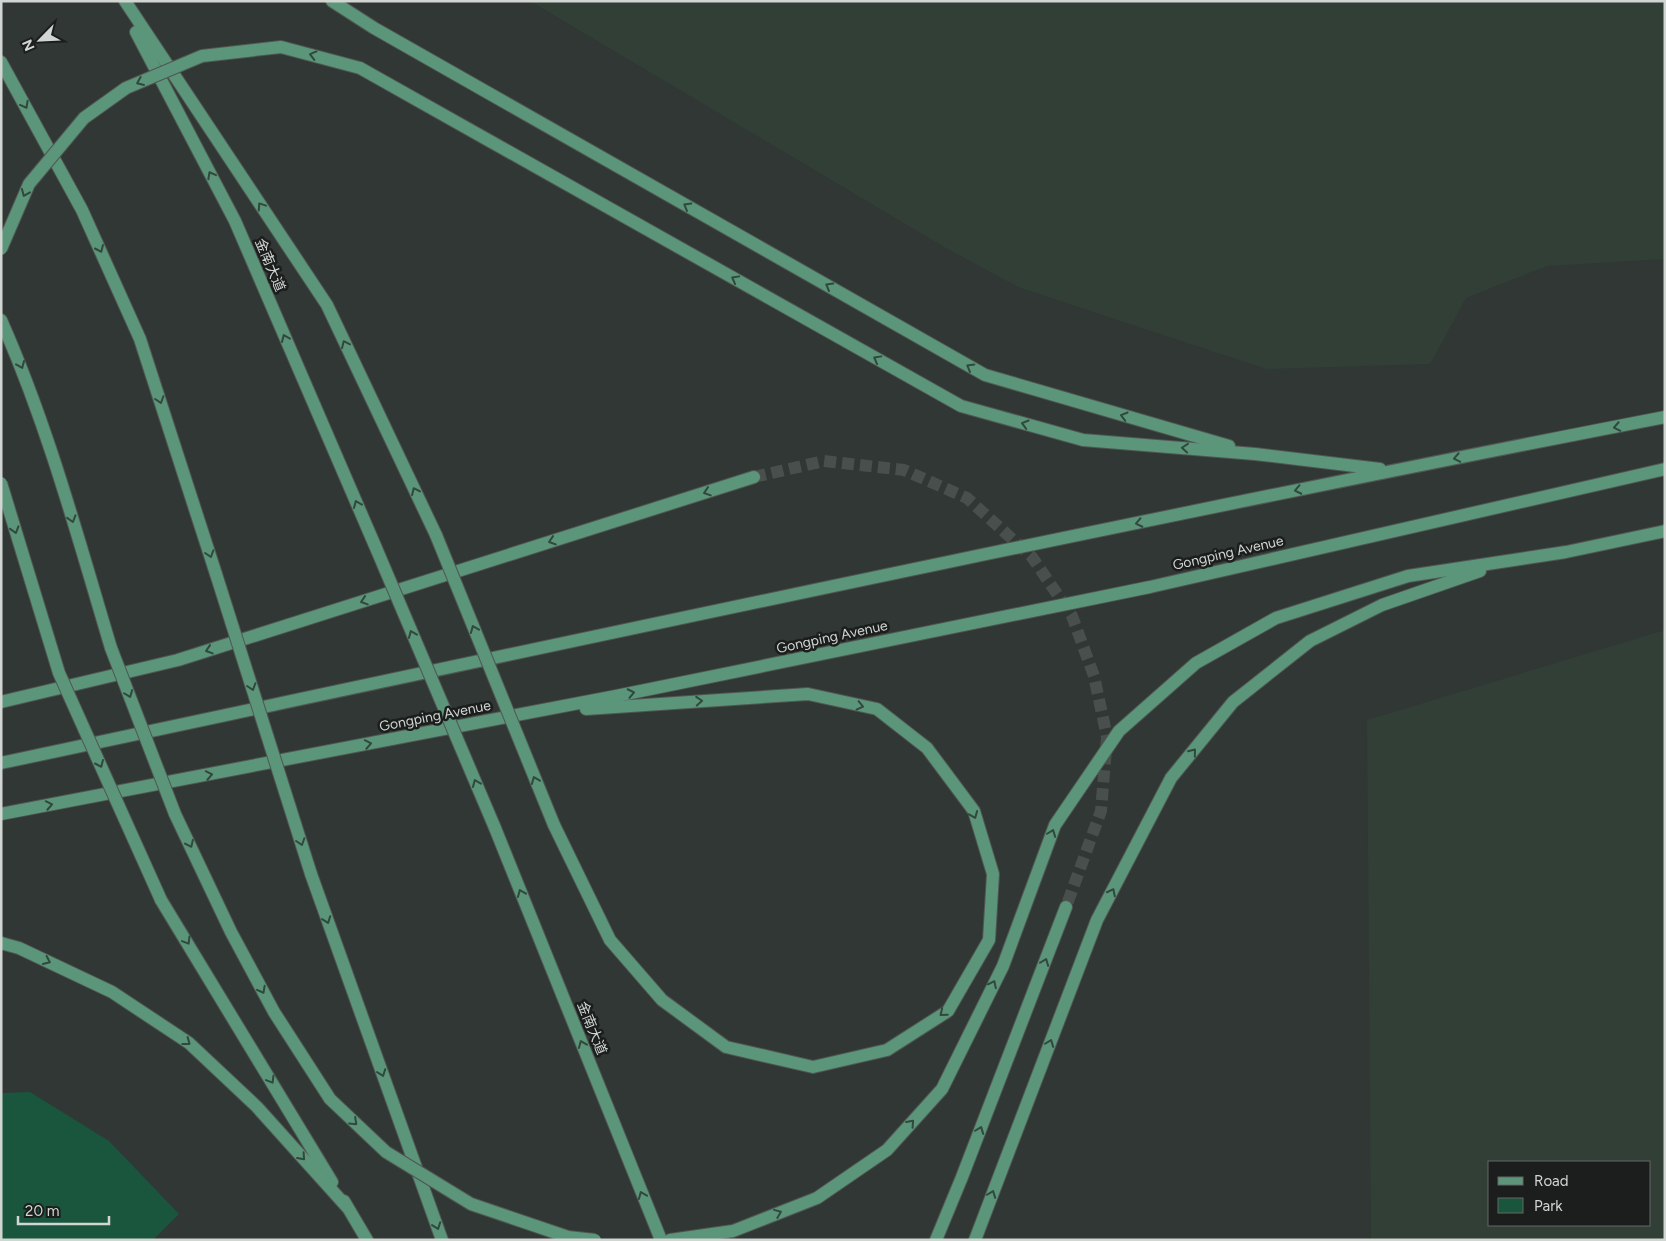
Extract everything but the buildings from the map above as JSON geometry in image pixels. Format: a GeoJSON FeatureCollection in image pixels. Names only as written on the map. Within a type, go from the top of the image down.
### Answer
{"type":"FeatureCollection","features":[{"type":"Feature","properties":{"kind":"main road","name":"金南大道"},"geometry":{"type":"LineString","coordinates":[[120,1],[235,221],[495,828],[661,1240]]}},
{"type":"Feature","properties":{"kind":"main road"},"geometry":{"type":"LineString","coordinates":[[124,1],[327,305],[436,535],[554,825],[610,940],[662,1000],[726,1047],[813,1067],[887,1050],[948,1011],[989,940],[993,874],[974,811],[928,748],[877,710],[808,694],[529,713]]}},
{"type":"Feature","properties":{"kind":"main road"},"geometry":{"type":"LineString","coordinates":[[332,1],[374,28],[985,375],[1255,454]]}},
{"type":"Feature","properties":{"kind":"main road"},"geometry":{"type":"LineString","coordinates":[[1,249],[29,184],[84,118],[126,88],[202,56],[282,47],[360,68],[961,406],[1083,440],[1255,454],[1390,471]]}},
{"type":"Feature","properties":{"kind":"main road"},"geometry":{"type":"LineString","coordinates":[[1,62],[82,210],[140,339],[311,874],[442,1240]]}},
{"type":"Feature","properties":{"kind":"main road"},"geometry":{"type":"LineString","coordinates":[[1,320],[23,368],[59,475],[111,648],[175,814],[231,932],[274,1012],[330,1099],[386,1152],[471,1204],[568,1236],[595,1240]]}},
{"type":"Feature","properties":{"kind":"main road"},"geometry":{"type":"LineString","coordinates":[[1,763],[539,648],[1390,471],[1665,418]]}},
{"type":"Feature","properties":{"kind":"main road","name":"Gongping Avenue"},"geometry":{"type":"LineString","coordinates":[[1,814],[529,713],[1150,587],[1665,469]]}},
{"type":"Feature","properties":{"kind":"main road"},"geometry":{"type":"LineString","coordinates":[[1,702],[178,660],[754,477]]}},
{"type":"Feature","properties":{"kind":"main road"},"geometry":{"type":"LineString","coordinates":[[1,483],[59,673],[161,900],[367,1240]]}},
{"type":"Feature","properties":{"kind":"main road"},"geometry":{"type":"LineString","coordinates":[[670,1240],[733,1231],[817,1198],[887,1150],[942,1089],[1003,966],[1054,825],[1119,731],[1196,663],[1276,618],[1408,576],[1566,552],[1665,531]]}},
{"type":"Feature","properties":{"kind":"main road"},"geometry":{"type":"LineString","coordinates":[[975,1240],[1097,920],[1171,778],[1233,702],[1310,641],[1382,605],[1511,560]]}},
{"type":"Feature","properties":{"kind":"main road"},"geometry":{"type":"LineString","coordinates":[[936,1240],[966,1168],[1066,907]]}},
{"type":"Feature","properties":{"kind":"main road"},"geometry":{"type":"LineString","coordinates":[[1,943],[19,948],[112,992],[189,1042],[257,1107],[347,1207]]}},
{"type":"Feature","properties":{"kind":"shaded area"},"geometry":{"type":"Polygon","coordinates":[[[530,1],[1665,1],[1665,259],[1547,266],[1466,298],[1430,364],[1266,369],[1018,287],[944,247],[530,1]]]}},
{"type":"Feature","properties":{"kind":"shaded area"},"geometry":{"type":"Polygon","coordinates":[[[1665,630],[1665,1240],[1371,1240],[1367,720],[1665,630]]]}},
{"type":"Feature","properties":{"kind":"green space"},"geometry":{"type":"Polygon","coordinates":[[[30,1092],[109,1141],[179,1214],[153,1240],[1,1240],[1,1093],[30,1092]]]}},
{"type":"Feature","properties":{"kind":"tunnel"},"geometry":{"type":"LineString","coordinates":[[754,477],[824,461],[904,470],[967,498],[1032,557],[1072,616],[1094,676],[1107,737],[1101,811],[1066,907]]}}]}
